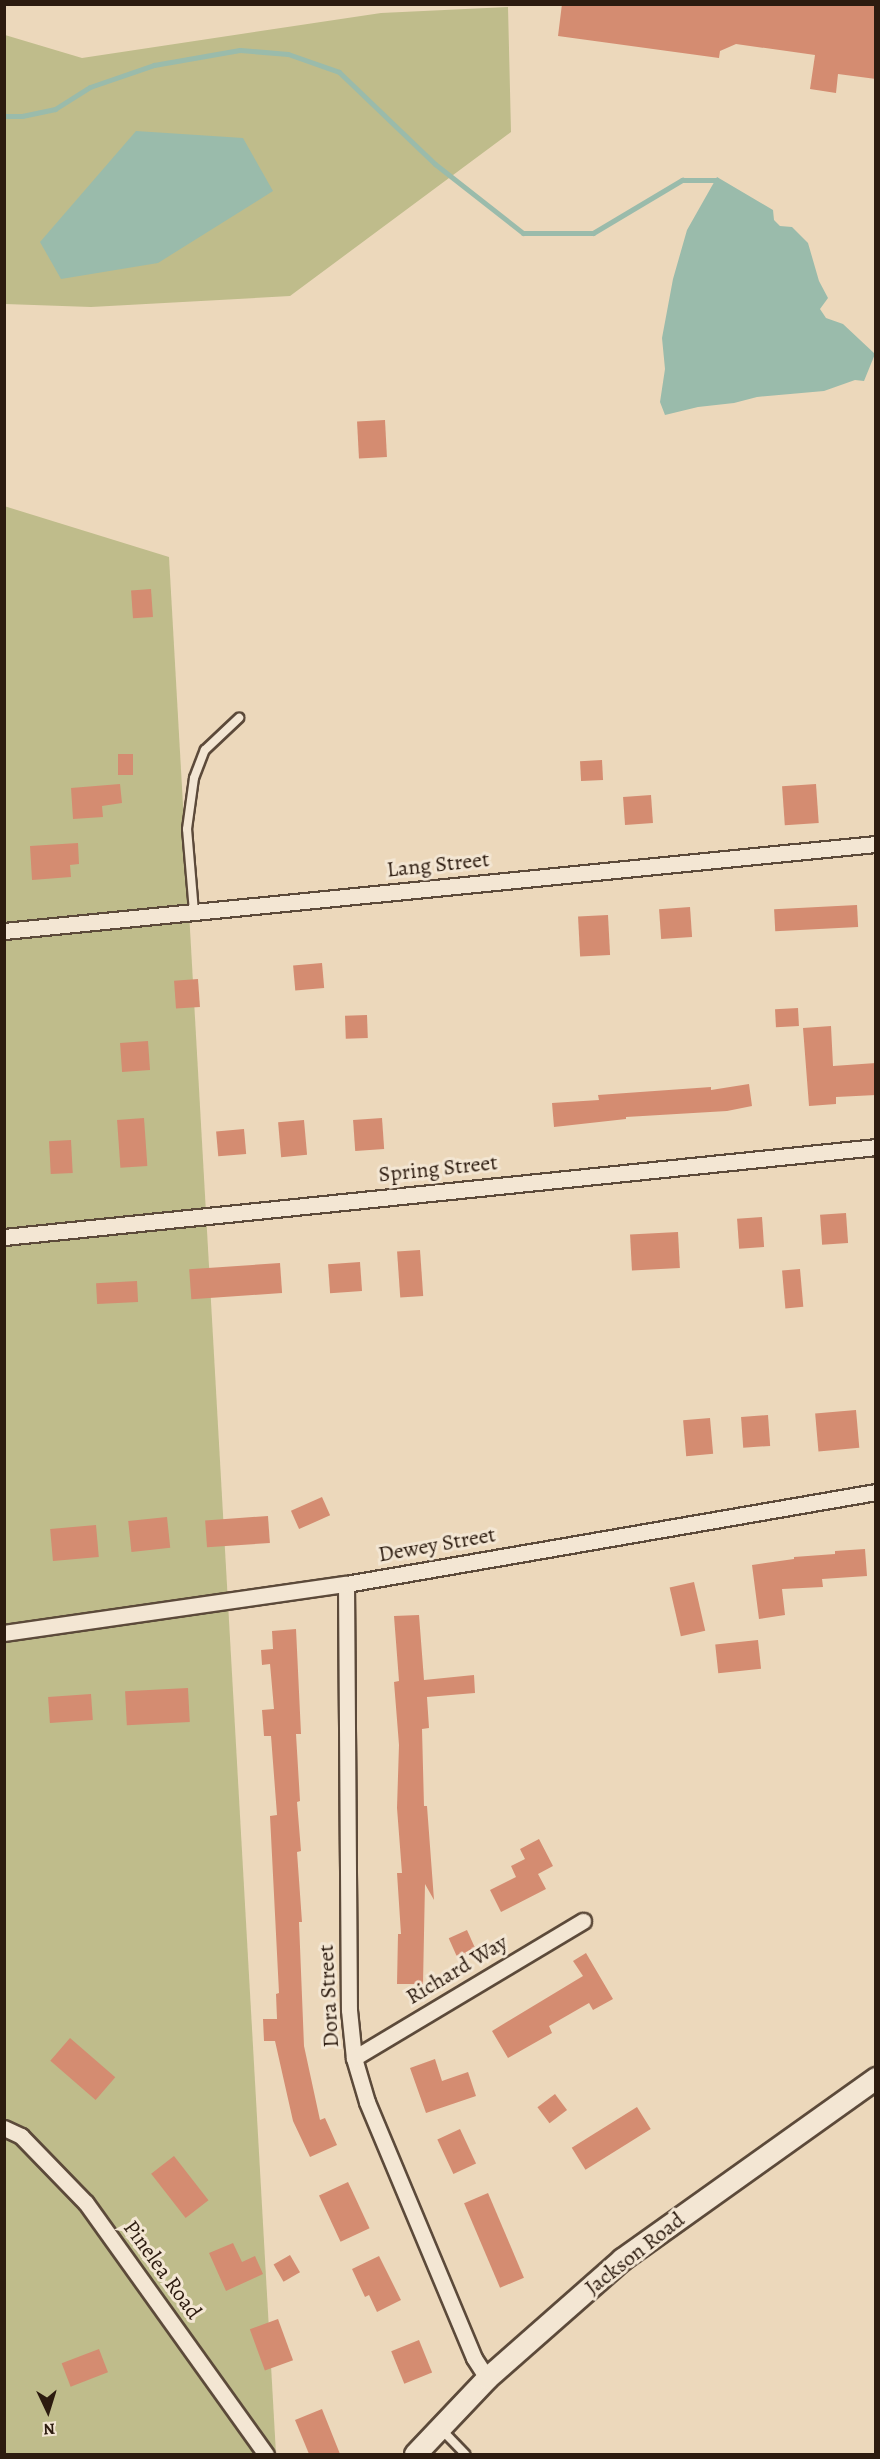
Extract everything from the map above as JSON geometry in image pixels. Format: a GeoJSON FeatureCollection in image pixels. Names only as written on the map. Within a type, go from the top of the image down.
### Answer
{"type":"FeatureCollection","features":[{"type":"Feature","properties":{"kind":"main road","name":"Jackson Road"},"geometry":{"type":"LineString","coordinates":[[415,2454],[487,2378],[622,2259],[876,2078]]}},
{"type":"Feature","properties":{"kind":"street","name":"Lang Street"},"geometry":{"type":"LineString","coordinates":[[4,931],[876,844]]}},
{"type":"Feature","properties":{"kind":"street","name":"Spring Street"},"geometry":{"type":"LineString","coordinates":[[4,1237],[876,1147]]}},
{"type":"Feature","properties":{"kind":"street","name":"Dewey Street"},"geometry":{"type":"LineString","coordinates":[[4,1633],[346,1584],[876,1492]]}},
{"type":"Feature","properties":{"kind":"street","name":"Dora Street"},"geometry":{"type":"LineString","coordinates":[[346,1584],[349,2010],[354,2058],[367,2102],[474,2358],[487,2378]]}},
{"type":"Feature","properties":{"kind":"street","name":"Richard Way"},"geometry":{"type":"LineString","coordinates":[[354,2058],[583,1921]]}},
{"type":"Feature","properties":{"kind":"street","name":"Pinelea Road"},"geometry":{"type":"LineString","coordinates":[[4,2128],[21,2136],[86,2203],[266,2454]]}},
{"type":"Feature","properties":{"kind":"lane"},"geometry":{"type":"LineString","coordinates":[[194,912],[187,829],[194,778],[206,750],[239,718]]}},
{"type":"Feature","properties":{"kind":"lane"},"geometry":{"type":"LineString","coordinates":[[440,2428],[465,2454]]}},
{"type":"Feature","properties":{"kind":"shaded area"},"geometry":{"type":"Polygon","coordinates":[[[508,7],[511,132],[290,296],[91,307],[5,304],[5,35],[82,58],[381,13],[508,7]]]}},
{"type":"Feature","properties":{"kind":"shaded area"},"geometry":{"type":"Polygon","coordinates":[[[136,131],[243,138],[273,191],[158,263],[61,279],[40,242],[136,131]]]}},
{"type":"Feature","properties":{"kind":"shaded area"},"geometry":{"type":"Polygon","coordinates":[[[717,177],[773,210],[774,220],[780,226],[792,227],[808,243],[819,281],[828,298],[820,309],[826,318],[843,324],[875,354],[864,381],[855,380],[824,391],[757,397],[665,415],[660,402],[665,369],[662,338],[673,279],[687,230],[717,177]]]}},
{"type":"Feature","properties":{"kind":"shaded area"},"geometry":{"type":"Polygon","coordinates":[[[4,506],[169,557],[276,2454],[5,2454],[4,506]]]}},
{"type":"Feature","properties":{"kind":"building"},"geometry":{"type":"Polygon","coordinates":[[[562,4],[876,4],[876,79],[838,74],[836,93],[810,89],[815,55],[736,44],[720,51],[719,58],[558,36],[562,4]]]}},
{"type":"Feature","properties":{"kind":"building"},"geometry":{"type":"Polygon","coordinates":[[[385,420],[387,457],[359,458],[357,421],[385,420]]]}},
{"type":"Feature","properties":{"kind":"building"},"geometry":{"type":"Polygon","coordinates":[[[151,589],[153,617],[133,618],[131,590],[151,589]]]}},
{"type":"Feature","properties":{"kind":"building"},"geometry":{"type":"Polygon","coordinates":[[[118,754],[133,754],[133,775],[118,775],[118,754]]]}},
{"type":"Feature","properties":{"kind":"building"},"geometry":{"type":"Polygon","coordinates":[[[602,760],[603,780],[581,781],[580,761],[602,760]]]}},
{"type":"Feature","properties":{"kind":"building"},"geometry":{"type":"Polygon","coordinates":[[[120,784],[122,803],[102,806],[103,817],[73,819],[71,788],[120,784]]]}},
{"type":"Feature","properties":{"kind":"building"},"geometry":{"type":"Polygon","coordinates":[[[816,784],[819,823],[785,825],[782,786],[816,784]]]}},
{"type":"Feature","properties":{"kind":"building"},"geometry":{"type":"Polygon","coordinates":[[[651,795],[653,823],[625,825],[623,797],[651,795]]]}},
{"type":"Feature","properties":{"kind":"building"},"geometry":{"type":"Polygon","coordinates":[[[78,843],[79,864],[70,865],[71,877],[32,880],[30,846],[78,843]]]}},
{"type":"Feature","properties":{"kind":"building"},"geometry":{"type":"Polygon","coordinates":[[[857,905],[858,927],[775,931],[774,909],[857,905]]]}},
{"type":"Feature","properties":{"kind":"building"},"geometry":{"type":"Polygon","coordinates":[[[690,907],[692,937],[661,939],[659,909],[690,907]]]}},
{"type":"Feature","properties":{"kind":"building"},"geometry":{"type":"Polygon","coordinates":[[[608,915],[610,955],[580,957],[578,917],[608,915]]]}},
{"type":"Feature","properties":{"kind":"building"},"geometry":{"type":"Polygon","coordinates":[[[322,963],[324,988],[295,990],[293,966],[322,963]]]}},
{"type":"Feature","properties":{"kind":"building"},"geometry":{"type":"Polygon","coordinates":[[[198,979],[200,1007],[176,1009],[174,981],[198,979]]]}},
{"type":"Feature","properties":{"kind":"building"},"geometry":{"type":"Polygon","coordinates":[[[798,1008],[799,1026],[776,1027],[775,1009],[798,1008]]]}},
{"type":"Feature","properties":{"kind":"building"},"geometry":{"type":"Polygon","coordinates":[[[367,1015],[368,1038],[346,1039],[345,1016],[367,1015]]]}},
{"type":"Feature","properties":{"kind":"building"},"geometry":{"type":"Polygon","coordinates":[[[831,1026],[833,1066],[876,1063],[876,1095],[836,1097],[836,1104],[809,1106],[803,1028],[831,1026]]]}},
{"type":"Feature","properties":{"kind":"building"},"geometry":{"type":"Polygon","coordinates":[[[148,1041],[150,1070],[122,1072],[120,1043],[148,1041]]]}},
{"type":"Feature","properties":{"kind":"building"},"geometry":{"type":"Polygon","coordinates":[[[749,1084],[752,1106],[727,1111],[626,1117],[626,1119],[554,1127],[552,1103],[599,1100],[598,1095],[711,1087],[711,1090],[749,1084]]]}},
{"type":"Feature","properties":{"kind":"building"},"geometry":{"type":"Polygon","coordinates":[[[144,1118],[147,1166],[120,1168],[117,1120],[144,1118]]]}},
{"type":"Feature","properties":{"kind":"building"},"geometry":{"type":"Polygon","coordinates":[[[382,1118],[384,1149],[355,1151],[353,1120],[382,1118]]]}},
{"type":"Feature","properties":{"kind":"building"},"geometry":{"type":"Polygon","coordinates":[[[304,1120],[307,1155],[281,1157],[278,1122],[304,1120]]]}},
{"type":"Feature","properties":{"kind":"building"},"geometry":{"type":"Polygon","coordinates":[[[244,1129],[246,1154],[218,1156],[216,1131],[244,1129]]]}},
{"type":"Feature","properties":{"kind":"building"},"geometry":{"type":"Polygon","coordinates":[[[71,1140],[73,1173],[51,1174],[49,1141],[71,1140]]]}},
{"type":"Feature","properties":{"kind":"building"},"geometry":{"type":"Polygon","coordinates":[[[846,1213],[848,1243],[822,1245],[820,1215],[846,1213]]]}},
{"type":"Feature","properties":{"kind":"building"},"geometry":{"type":"Polygon","coordinates":[[[762,1217],[764,1247],[739,1249],[737,1219],[762,1217]]]}},
{"type":"Feature","properties":{"kind":"building"},"geometry":{"type":"Polygon","coordinates":[[[678,1232],[680,1268],[632,1270],[630,1235],[678,1232]]]}},
{"type":"Feature","properties":{"kind":"building"},"geometry":{"type":"Polygon","coordinates":[[[420,1250],[423,1296],[400,1297],[397,1252],[420,1250]]]}},
{"type":"Feature","properties":{"kind":"building"},"geometry":{"type":"Polygon","coordinates":[[[360,1262],[362,1291],[330,1293],[328,1264],[360,1262]]]}},
{"type":"Feature","properties":{"kind":"building"},"geometry":{"type":"Polygon","coordinates":[[[280,1263],[282,1293],[191,1299],[189,1269],[280,1263]]]}},
{"type":"Feature","properties":{"kind":"building"},"geometry":{"type":"Polygon","coordinates":[[[800,1269],[803,1307],[785,1308],[782,1271],[800,1269]]]}},
{"type":"Feature","properties":{"kind":"building"},"geometry":{"type":"Polygon","coordinates":[[[137,1281],[138,1302],[97,1304],[96,1283],[137,1281]]]}},
{"type":"Feature","properties":{"kind":"building"},"geometry":{"type":"Polygon","coordinates":[[[856,1410],[859,1448],[818,1451],[815,1414],[856,1410]]]}},
{"type":"Feature","properties":{"kind":"building"},"geometry":{"type":"Polygon","coordinates":[[[768,1415],[770,1446],[743,1448],[741,1417],[768,1415]]]}},
{"type":"Feature","properties":{"kind":"building"},"geometry":{"type":"Polygon","coordinates":[[[710,1418],[713,1454],[686,1456],[683,1420],[710,1418]]]}},
{"type":"Feature","properties":{"kind":"building"},"geometry":{"type":"Polygon","coordinates":[[[322,1497],[330,1515],[299,1529],[291,1511],[322,1497]]]}},
{"type":"Feature","properties":{"kind":"building"},"geometry":{"type":"Polygon","coordinates":[[[268,1516],[270,1543],[207,1547],[205,1520],[268,1516]]]}},
{"type":"Feature","properties":{"kind":"building"},"geometry":{"type":"Polygon","coordinates":[[[167,1517],[170,1548],[131,1552],[128,1521],[167,1517]]]}},
{"type":"Feature","properties":{"kind":"building"},"geometry":{"type":"Polygon","coordinates":[[[96,1525],[99,1557],[53,1561],[50,1529],[96,1525]]]}},
{"type":"Feature","properties":{"kind":"building"},"geometry":{"type":"Polygon","coordinates":[[[865,1549],[867,1576],[822,1579],[823,1587],[782,1589],[785,1615],[759,1619],[752,1565],[794,1559],[794,1557],[835,1554],[835,1551],[865,1549]]]}},
{"type":"Feature","properties":{"kind":"building"},"geometry":{"type":"Polygon","coordinates":[[[694,1582],[705,1631],[681,1636],[670,1588],[694,1582]]]}},
{"type":"Feature","properties":{"kind":"building"},"geometry":{"type":"Polygon","coordinates":[[[419,1615],[424,1680],[474,1675],[475,1693],[427,1697],[429,1728],[422,1729],[424,1806],[427,1806],[434,1900],[425,1884],[423,1984],[397,1984],[398,1934],[401,1934],[397,1873],[402,1873],[397,1808],[399,1745],[394,1682],[399,1681],[394,1616],[419,1615]]]}},
{"type":"Feature","properties":{"kind":"building"},"geometry":{"type":"Polygon","coordinates":[[[296,1629],[301,1734],[296,1734],[300,1801],[297,1802],[301,1851],[297,1852],[302,1922],[299,1922],[304,2046],[320,2120],[325,2118],[337,2145],[310,2157],[293,2121],[275,2041],[264,2041],[263,2019],[277,2019],[276,1994],[279,1993],[270,1816],[277,1815],[271,1736],[264,1736],[262,1710],[274,1709],[270,1664],[262,1665],[261,1650],[273,1649],[272,1631],[296,1629]]]}},
{"type":"Feature","properties":{"kind":"building"},"geometry":{"type":"Polygon","coordinates":[[[758,1640],[761,1669],[718,1673],[715,1644],[758,1640]]]}},
{"type":"Feature","properties":{"kind":"building"},"geometry":{"type":"Polygon","coordinates":[[[188,1688],[190,1722],[127,1725],[125,1691],[188,1688]]]}},
{"type":"Feature","properties":{"kind":"building"},"geometry":{"type":"Polygon","coordinates":[[[91,1694],[93,1720],[50,1723],[48,1697],[91,1694]]]}},
{"type":"Feature","properties":{"kind":"building"},"geometry":{"type":"Polygon","coordinates":[[[539,1839],[553,1866],[538,1874],[546,1889],[501,1912],[490,1890],[516,1877],[511,1866],[525,1859],[520,1849],[539,1839]]]}},
{"type":"Feature","properties":{"kind":"building"},"geometry":{"type":"Polygon","coordinates":[[[467,1930],[476,1950],[458,1958],[449,1938],[467,1930]]]}},
{"type":"Feature","properties":{"kind":"building"},"geometry":{"type":"Polygon","coordinates":[[[586,1953],[613,1999],[593,2010],[589,2003],[549,2026],[552,2033],[508,2058],[492,2031],[583,1976],[573,1961],[586,1953]]]}},
{"type":"Feature","properties":{"kind":"building"},"geometry":{"type":"Polygon","coordinates":[[[70,2038],[115,2077],[96,2100],[50,2061],[70,2038]]]}},
{"type":"Feature","properties":{"kind":"building"},"geometry":{"type":"Polygon","coordinates":[[[435,2059],[442,2081],[468,2072],[476,2096],[426,2113],[410,2068],[435,2059]]]}},
{"type":"Feature","properties":{"kind":"building"},"geometry":{"type":"Polygon","coordinates":[[[555,2094],[567,2110],[549,2123],[537,2107],[555,2094]]]}},
{"type":"Feature","properties":{"kind":"building"},"geometry":{"type":"Polygon","coordinates":[[[637,2107],[651,2129],[585,2170],[572,2148],[637,2107]]]}},
{"type":"Feature","properties":{"kind":"building"},"geometry":{"type":"Polygon","coordinates":[[[460,2129],[476,2163],[453,2174],[437,2140],[460,2129]]]}},
{"type":"Feature","properties":{"kind":"building"},"geometry":{"type":"Polygon","coordinates":[[[174,2156],[208,2200],[186,2218],[151,2174],[174,2156]]]}},
{"type":"Feature","properties":{"kind":"building"},"geometry":{"type":"Polygon","coordinates":[[[348,2182],[370,2228],[341,2242],[319,2196],[348,2182]]]}},
{"type":"Feature","properties":{"kind":"building"},"geometry":{"type":"Polygon","coordinates":[[[488,2193],[524,2278],[500,2288],[464,2203],[488,2193]]]}},
{"type":"Feature","properties":{"kind":"building"},"geometry":{"type":"Polygon","coordinates":[[[233,2243],[242,2262],[255,2256],[263,2274],[226,2291],[209,2253],[233,2243]]]}},
{"type":"Feature","properties":{"kind":"building"},"geometry":{"type":"Polygon","coordinates":[[[290,2255],[300,2272],[284,2282],[274,2264],[290,2255]]]}},
{"type":"Feature","properties":{"kind":"building"},"geometry":{"type":"Polygon","coordinates":[[[379,2256],[401,2300],[377,2312],[369,2295],[365,2297],[352,2269],[379,2256]]]}},
{"type":"Feature","properties":{"kind":"building"},"geometry":{"type":"Polygon","coordinates":[[[278,2319],[293,2360],[265,2371],[250,2329],[278,2319]]]}},
{"type":"Feature","properties":{"kind":"building"},"geometry":{"type":"Polygon","coordinates":[[[419,2340],[432,2372],[404,2384],[391,2351],[419,2340]]]}},
{"type":"Feature","properties":{"kind":"building"},"geometry":{"type":"Polygon","coordinates":[[[99,2349],[108,2372],[71,2387],[62,2363],[99,2349]]]}},
{"type":"Feature","properties":{"kind":"building"},"geometry":{"type":"Polygon","coordinates":[[[322,2409],[340,2454],[309,2454],[295,2420],[322,2409]]]}},
{"type":"Feature","properties":{"kind":"waterway"},"geometry":{"type":"LineString","coordinates":[[4,116],[22,116],[55,109],[90,87],[154,65],[240,50],[288,54],[339,72],[435,164],[523,233],[593,233],[682,180],[716,180]]}}]}
